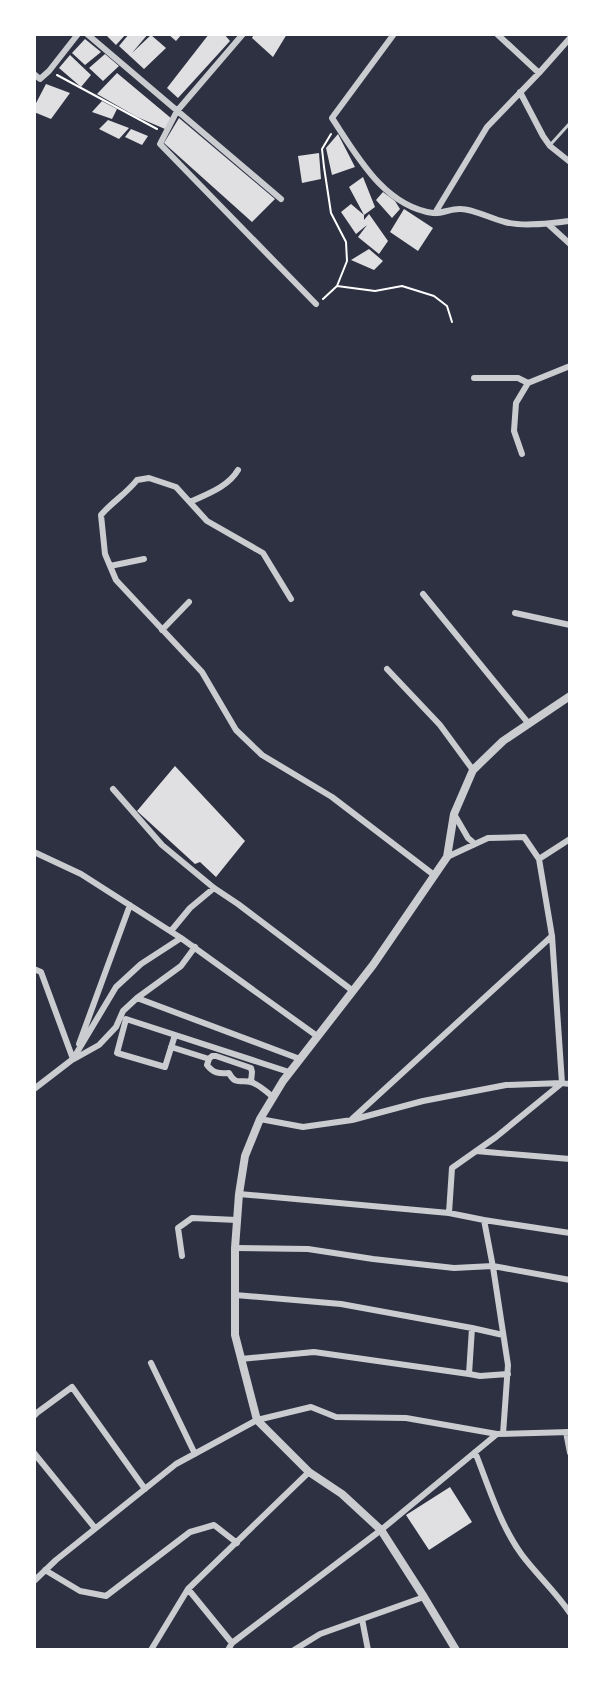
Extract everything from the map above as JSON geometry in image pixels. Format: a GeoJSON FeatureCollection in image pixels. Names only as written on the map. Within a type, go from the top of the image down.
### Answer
{"type":"FeatureCollection","features":[{"type":"Feature","properties":{"kind":"street"},"geometry":{"type":"LineString","coordinates":[[34,74],[40,79],[49,71],[78,34]]}},
{"type":"Feature","properties":{"kind":"street"},"geometry":{"type":"LineString","coordinates":[[87,34],[281,200]]}},
{"type":"Feature","properties":{"kind":"street"},"geometry":{"type":"LineString","coordinates":[[394,34],[332,118],[364,167],[392,195],[416,208],[435,213],[461,209],[508,223],[548,224],[570,221]]}},
{"type":"Feature","properties":{"kind":"street"},"geometry":{"type":"LineString","coordinates":[[497,34],[539,73]]}},
{"type":"Feature","properties":{"kind":"street"},"geometry":{"type":"LineString","coordinates":[[238,36],[177,111],[160,144],[316,304]]}},
{"type":"Feature","properties":{"kind":"street"},"geometry":{"type":"LineString","coordinates":[[435,213],[487,126],[570,38]]}},
{"type":"Feature","properties":{"kind":"street"},"geometry":{"type":"LineString","coordinates":[[520,93],[550,146],[570,162]]}},
{"type":"Feature","properties":{"kind":"street"},"geometry":{"type":"LineString","coordinates":[[548,224],[570,244]]}},
{"type":"Feature","properties":{"kind":"street"},"geometry":{"type":"LineString","coordinates":[[522,454],[514,431],[516,403],[528,383],[570,366]]}},
{"type":"Feature","properties":{"kind":"street"},"geometry":{"type":"LineString","coordinates":[[474,378],[519,378],[528,383]]}},
{"type":"Feature","properties":{"kind":"street"},"geometry":{"type":"LineString","coordinates":[[190,502],[232,479],[238,470]]}},
{"type":"Feature","properties":{"kind":"street"},"geometry":{"type":"LineString","coordinates":[[291,599],[263,553],[207,521],[176,486],[149,478],[137,480],[101,515],[105,554],[116,580],[201,672],[236,730],[262,755],[332,796],[434,875]]}},
{"type":"Feature","properties":{"kind":"street"},"geometry":{"type":"LineString","coordinates":[[110,566],[144,559]]}},
{"type":"Feature","properties":{"kind":"street"},"geometry":{"type":"LineString","coordinates":[[423,594],[529,724]]}},
{"type":"Feature","properties":{"kind":"street"},"geometry":{"type":"LineString","coordinates":[[162,630],[189,602]]}},
{"type":"Feature","properties":{"kind":"street"},"geometry":{"type":"LineString","coordinates":[[515,612],[570,626]]}},
{"type":"Feature","properties":{"kind":"street"},"geometry":{"type":"LineString","coordinates":[[387,669],[440,725],[473,770]]}},
{"type":"Feature","properties":{"kind":"street"},"geometry":{"type":"LineString","coordinates":[[456,1650],[381,1530],[342,1494],[309,1472],[257,1420],[235,1335],[235,1248],[239,1194],[245,1156],[260,1119],[273,1097],[289,1072],[373,965],[447,857],[454,813],[473,770],[503,741],[570,696]]}},
{"type":"Feature","properties":{"kind":"street"},"geometry":{"type":"LineString","coordinates":[[113,789],[162,845],[214,888],[353,991]]}},
{"type":"Feature","properties":{"kind":"street"},"geometry":{"type":"LineString","coordinates":[[454,813],[468,838],[475,844]]}},
{"type":"Feature","properties":{"kind":"street"},"geometry":{"type":"LineString","coordinates":[[447,857],[488,838],[524,837],[539,859],[552,936],[566,1084]]}},
{"type":"Feature","properties":{"kind":"street"},"geometry":{"type":"LineString","coordinates":[[539,859],[570,839]]}},
{"type":"Feature","properties":{"kind":"street"},"geometry":{"type":"LineString","coordinates":[[34,852],[81,874],[182,938],[318,1036]]}},
{"type":"Feature","properties":{"kind":"street"},"geometry":{"type":"LineString","coordinates":[[171,932],[190,908],[214,888]]}},
{"type":"Feature","properties":{"kind":"street"},"geometry":{"type":"LineString","coordinates":[[73,1059],[129,905]]}},
{"type":"Feature","properties":{"kind":"street"},"geometry":{"type":"LineString","coordinates":[[352,1120],[552,936]]}},
{"type":"Feature","properties":{"kind":"street"},"geometry":{"type":"LineString","coordinates":[[73,1059],[116,987],[141,964],[182,938]]}},
{"type":"Feature","properties":{"kind":"street"},"geometry":{"type":"LineString","coordinates":[[34,1089],[73,1059],[99,1045],[116,1027],[123,1011],[181,966],[195,947]]}},
{"type":"Feature","properties":{"kind":"street"},"geometry":{"type":"LineString","coordinates":[[34,969],[41,972],[73,1059]]}},
{"type":"Feature","properties":{"kind":"street"},"geometry":{"type":"LineString","coordinates":[[137,998],[300,1059]]}},
{"type":"Feature","properties":{"kind":"street"},"geometry":{"type":"LineString","coordinates":[[175,1035],[165,1067],[117,1053],[126,1019],[289,1072]]}},
{"type":"Feature","properties":{"kind":"street"},"geometry":{"type":"LineString","coordinates":[[171,1047],[209,1059]]}},
{"type":"Feature","properties":{"kind":"street"},"geometry":{"type":"LineString","coordinates":[[229,1073],[219,1074],[210,1070],[207,1065],[209,1059],[216,1056],[251,1068],[251,1082]]}},
{"type":"Feature","properties":{"kind":"street"},"geometry":{"type":"LineString","coordinates":[[232,1062],[229,1073],[233,1079],[240,1082],[251,1082],[273,1097]]}},
{"type":"Feature","properties":{"kind":"street"},"geometry":{"type":"LineString","coordinates":[[260,1119],[303,1127],[352,1120],[423,1101],[506,1085],[566,1084]]}},
{"type":"Feature","properties":{"kind":"street"},"geometry":{"type":"LineString","coordinates":[[449,1213],[452,1168],[566,1084]]}},
{"type":"Feature","properties":{"kind":"street"},"geometry":{"type":"LineString","coordinates":[[476,1151],[570,1160]]}},
{"type":"Feature","properties":{"kind":"street"},"geometry":{"type":"LineString","coordinates":[[239,1194],[449,1213],[570,1233]]}},
{"type":"Feature","properties":{"kind":"street"},"geometry":{"type":"LineString","coordinates":[[182,1256],[178,1228],[192,1218],[237,1220]]}},
{"type":"Feature","properties":{"kind":"street"},"geometry":{"type":"LineString","coordinates":[[228,1650],[232,1643],[381,1530],[500,1434],[508,1365],[484,1220]]}},
{"type":"Feature","properties":{"kind":"street"},"geometry":{"type":"LineString","coordinates":[[235,1248],[308,1249],[454,1268],[493,1266],[570,1280]]}},
{"type":"Feature","properties":{"kind":"street"},"geometry":{"type":"LineString","coordinates":[[235,1295],[341,1304],[502,1335]]}},
{"type":"Feature","properties":{"kind":"street"},"geometry":{"type":"LineString","coordinates":[[469,1374],[472,1328]]}},
{"type":"Feature","properties":{"kind":"street"},"geometry":{"type":"LineString","coordinates":[[241,1359],[314,1352],[480,1376],[508,1374]]}},
{"type":"Feature","properties":{"kind":"street"},"geometry":{"type":"LineString","coordinates":[[151,1363],[195,1454]]}},
{"type":"Feature","properties":{"kind":"street"},"geometry":{"type":"LineString","coordinates":[[34,1416],[72,1387],[144,1489]]}},
{"type":"Feature","properties":{"kind":"street"},"geometry":{"type":"LineString","coordinates":[[34,1581],[95,1528],[176,1464],[257,1420],[311,1407],[336,1417],[406,1418],[500,1434],[568,1432],[570,1453]]}},
{"type":"Feature","properties":{"kind":"street"},"geometry":{"type":"LineString","coordinates":[[475,1452],[502,1520],[522,1554],[570,1613]]}},
{"type":"Feature","properties":{"kind":"street"},"geometry":{"type":"LineString","coordinates":[[34,1453],[95,1528]]}},
{"type":"Feature","properties":{"kind":"street"},"geometry":{"type":"LineString","coordinates":[[151,1650],[188,1588],[309,1472]]}},
{"type":"Feature","properties":{"kind":"street"},"geometry":{"type":"LineString","coordinates":[[45,1570],[80,1591],[106,1596],[190,1532],[214,1525],[237,1543]]}},
{"type":"Feature","properties":{"kind":"street"},"geometry":{"type":"LineString","coordinates":[[188,1588],[232,1643]]}},
{"type":"Feature","properties":{"kind":"street"},"geometry":{"type":"LineString","coordinates":[[295,1649],[320,1634],[424,1597]]}},
{"type":"Feature","properties":{"kind":"street"},"geometry":{"type":"LineString","coordinates":[[362,1619],[368,1650]]}},
{"type":"Feature","properties":{"kind":"lane"},"geometry":{"type":"LineString","coordinates":[[550,146],[570,123]]}},
{"type":"Feature","properties":{"kind":"path"},"geometry":{"type":"LineString","coordinates":[[49,71],[165,134]]}},
{"type":"Feature","properties":{"kind":"path"},"geometry":{"type":"LineString","coordinates":[[316,304],[337,286],[347,261],[346,242],[331,213],[322,149],[337,125]]}},
{"type":"Feature","properties":{"kind":"path"},"geometry":{"type":"LineString","coordinates":[[337,286],[375,291],[402,286],[424,292],[447,306],[452,322]]}},
{"type":"Feature","properties":{"kind":"building"},"geometry":{"type":"Polygon","coordinates":[[[105,34],[126,34],[116,45],[105,34]]]}},
{"type":"Feature","properties":{"kind":"building"},"geometry":{"type":"Polygon","coordinates":[[[129,34],[148,34],[132,53],[151,35],[166,48],[144,69],[119,46],[129,34]]]}},
{"type":"Feature","properties":{"kind":"building"},"geometry":{"type":"Polygon","coordinates":[[[168,34],[182,34],[176,41],[168,34]]]}},
{"type":"Feature","properties":{"kind":"building"},"geometry":{"type":"Polygon","coordinates":[[[209,34],[224,34],[230,41],[178,98],[167,88],[209,34]]]}},
{"type":"Feature","properties":{"kind":"building"},"geometry":{"type":"Polygon","coordinates":[[[254,34],[287,34],[273,57],[252,38],[254,34]]]}},
{"type":"Feature","properties":{"kind":"building"},"geometry":{"type":"Polygon","coordinates":[[[85,39],[101,52],[85,65],[72,53],[85,39]]]}},
{"type":"Feature","properties":{"kind":"building"},"geometry":{"type":"Polygon","coordinates":[[[105,54],[119,66],[103,81],[89,68],[105,54]]]}},
{"type":"Feature","properties":{"kind":"building"},"geometry":{"type":"Polygon","coordinates":[[[70,55],[91,75],[81,87],[59,68],[70,55]]]}},
{"type":"Feature","properties":{"kind":"building"},"geometry":{"type":"Polygon","coordinates":[[[117,73],[172,119],[165,129],[137,117],[97,94],[117,73]]]}},
{"type":"Feature","properties":{"kind":"building"},"geometry":{"type":"Polygon","coordinates":[[[46,84],[70,93],[51,119],[34,112],[34,107],[46,84]]]}},
{"type":"Feature","properties":{"kind":"building"},"geometry":{"type":"Polygon","coordinates":[[[102,101],[117,109],[112,119],[92,112],[102,101]]]}},
{"type":"Feature","properties":{"kind":"building"},"geometry":{"type":"Polygon","coordinates":[[[179,118],[275,199],[252,222],[164,143],[179,118]]]}},
{"type":"Feature","properties":{"kind":"building"},"geometry":{"type":"Polygon","coordinates":[[[108,120],[129,128],[119,139],[99,129],[108,120]]]}},
{"type":"Feature","properties":{"kind":"building"},"geometry":{"type":"Polygon","coordinates":[[[131,129],[148,136],[142,145],[125,137],[131,129]]]}},
{"type":"Feature","properties":{"kind":"building"},"geometry":{"type":"Polygon","coordinates":[[[338,134],[355,167],[332,175],[326,148],[338,134]]]}},
{"type":"Feature","properties":{"kind":"building"},"geometry":{"type":"Polygon","coordinates":[[[319,153],[321,179],[302,183],[298,156],[319,153]]]}},
{"type":"Feature","properties":{"kind":"building"},"geometry":{"type":"Polygon","coordinates":[[[363,177],[375,207],[364,215],[349,187],[363,177]]]}},
{"type":"Feature","properties":{"kind":"building"},"geometry":{"type":"Polygon","coordinates":[[[383,192],[395,201],[400,209],[392,218],[376,200],[383,192]]]}},
{"type":"Feature","properties":{"kind":"building"},"geometry":{"type":"Polygon","coordinates":[[[351,204],[364,215],[364,220],[369,214],[388,241],[379,254],[358,237],[367,225],[356,234],[341,212],[351,204]]]}},
{"type":"Feature","properties":{"kind":"building"},"geometry":{"type":"Polygon","coordinates":[[[404,209],[433,228],[418,251],[390,232],[404,209]]]}},
{"type":"Feature","properties":{"kind":"building"},"geometry":{"type":"Polygon","coordinates":[[[369,249],[383,261],[374,270],[351,260],[369,249]]]}},
{"type":"Feature","properties":{"kind":"building"},"geometry":{"type":"Polygon","coordinates":[[[175,766],[245,841],[216,877],[200,862],[195,864],[137,811],[175,766]]]}},
{"type":"Feature","properties":{"kind":"building"},"geometry":{"type":"Polygon","coordinates":[[[450,1487],[472,1522],[429,1550],[406,1515],[450,1487]]]}}]}
